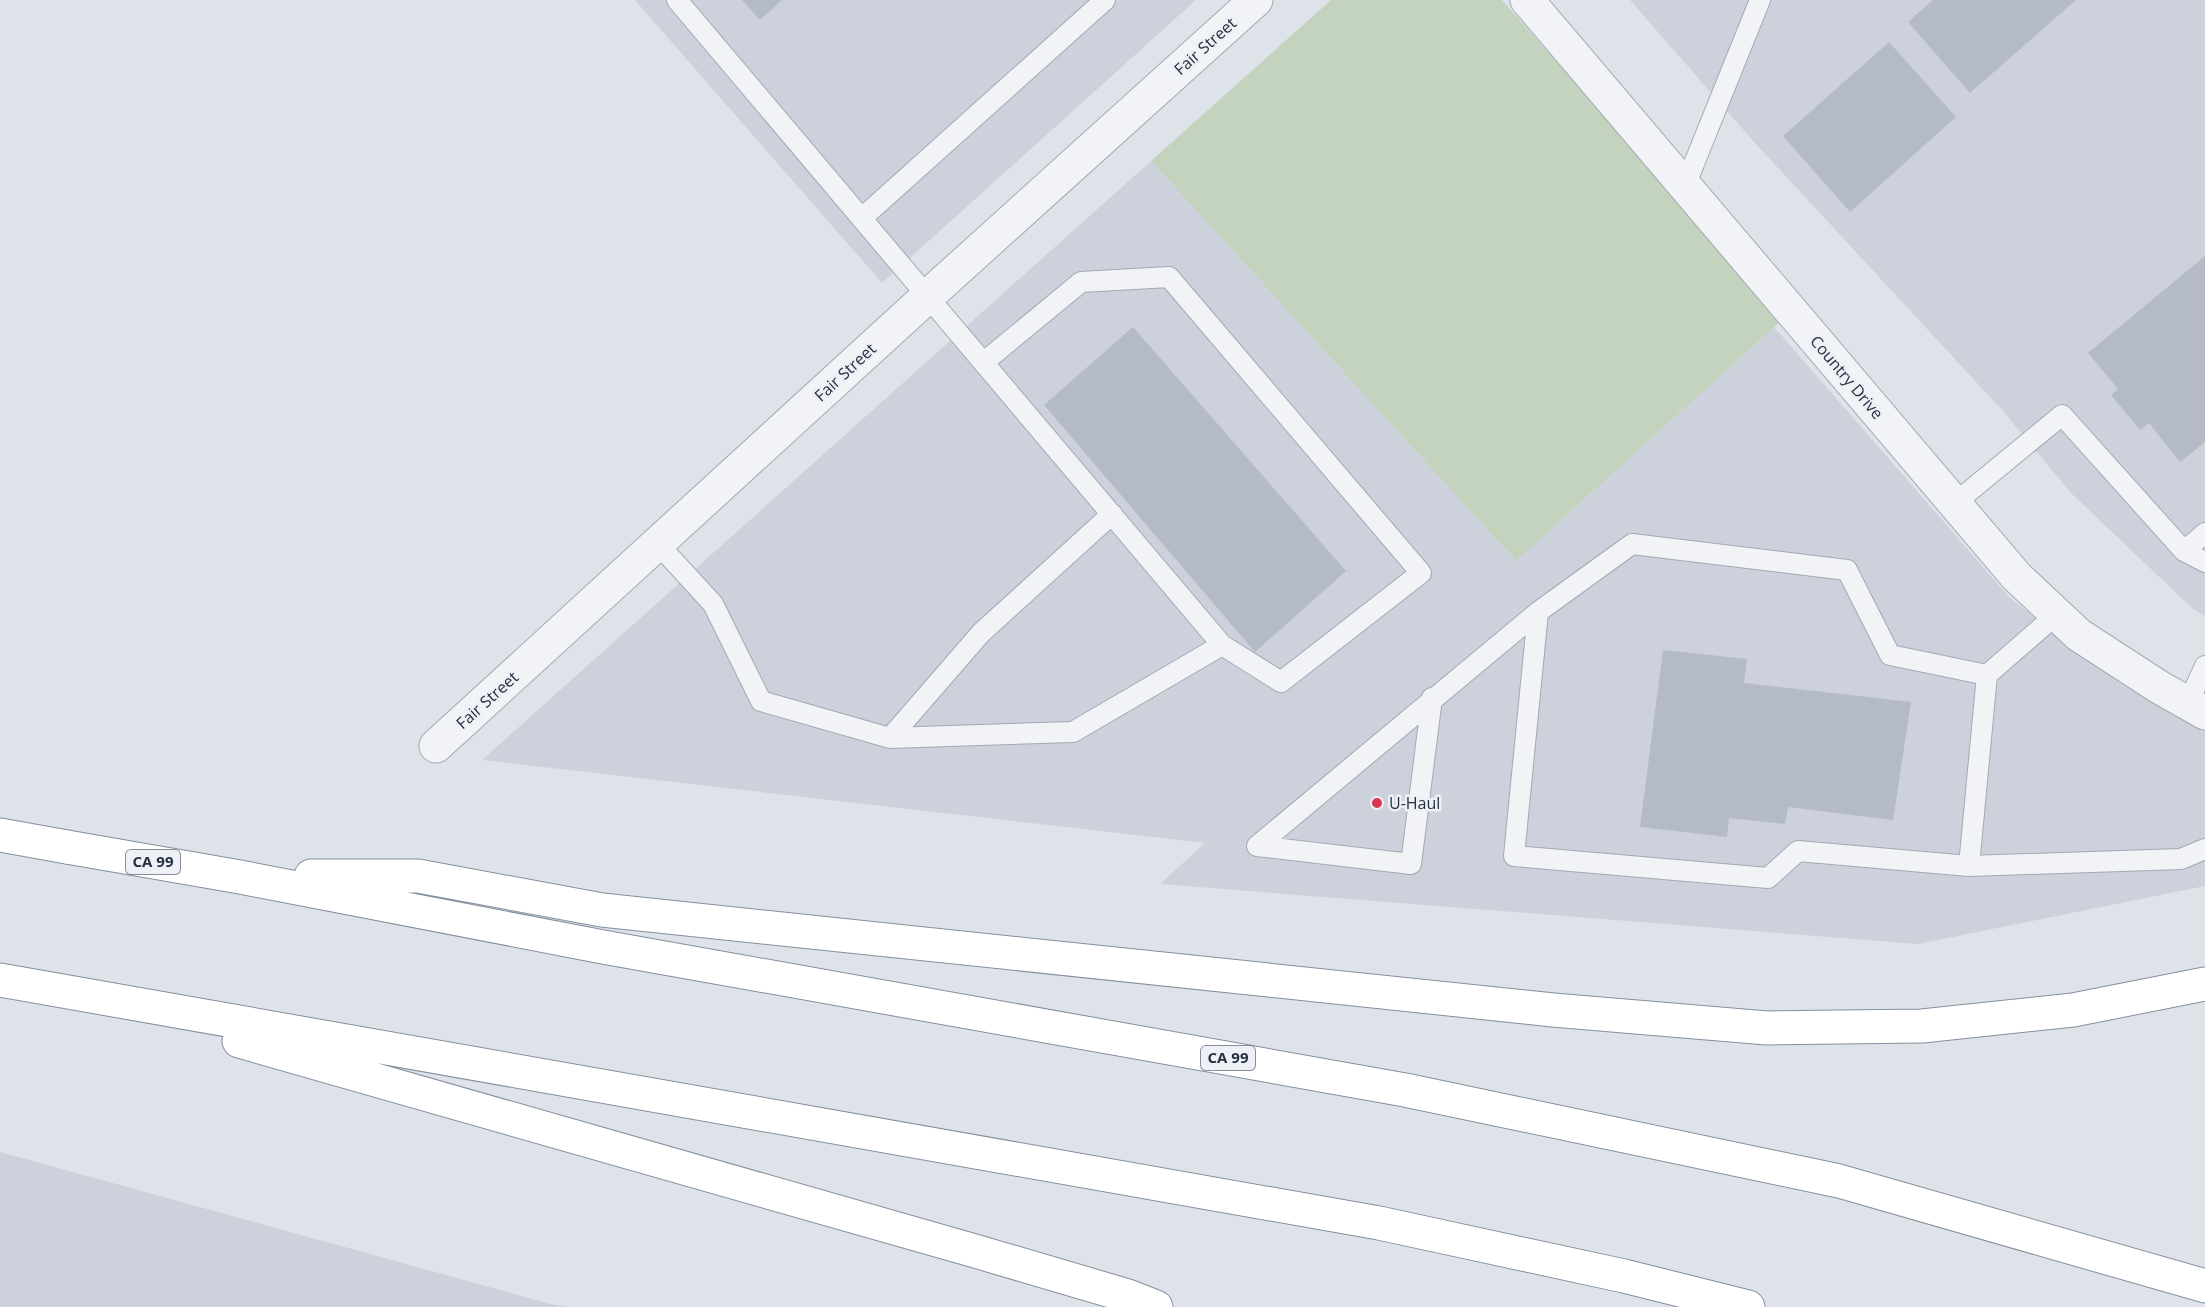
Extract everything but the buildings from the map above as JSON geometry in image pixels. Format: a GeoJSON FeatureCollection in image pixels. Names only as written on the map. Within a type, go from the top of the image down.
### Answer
{"type":"FeatureCollection","features":[{"type":"Feature","properties":{"kind":"highway","name":"CA 99"},"geometry":{"type":"LineString","coordinates":[[0,835],[240,877],[603,947],[1405,1090],[1839,1181],[2205,1286]]}},
{"type":"Feature","properties":{"kind":"highway"},"geometry":{"type":"LineString","coordinates":[[240,877],[418,876],[602,909],[1541,1009],[1767,1028],[1922,1026],[2073,1010],[2205,984]]}},
{"type":"Feature","properties":{"kind":"highway"},"geometry":{"type":"LineString","coordinates":[[0,980],[1379,1223],[1624,1276],[1748,1307]]}},
{"type":"Feature","properties":{"kind":"highway"},"geometry":{"type":"LineString","coordinates":[[67,992],[986,1254],[1128,1296],[1156,1307]]}},
{"type":"Feature","properties":{"kind":"street","name":"Fair Street"},"geometry":{"type":"LineString","coordinates":[[436,746],[1256,0]]}},
{"type":"Feature","properties":{"kind":"street","name":"Country Drive"},"geometry":{"type":"LineString","coordinates":[[1527,0],[2017,577],[2079,635],[2159,687],[2197,708]]}},
{"type":"Feature","properties":{"kind":"lane"},"geometry":{"type":"LineString","coordinates":[[677,0],[1222,645],[1281,682],[1421,573],[1168,277],[1081,282],[984,362]]}},
{"type":"Feature","properties":{"kind":"lane"},"geometry":{"type":"LineString","coordinates":[[862,218],[1105,0]]}},
{"type":"Feature","properties":{"kind":"lane"},"geometry":{"type":"LineString","coordinates":[[1685,186],[1760,0]]}},
{"type":"Feature","properties":{"kind":"lane"},"geometry":{"type":"LineString","coordinates":[[1954,503],[2062,415],[2184,551],[2205,562]]}},
{"type":"Feature","properties":{"kind":"lane"},"geometry":{"type":"LineString","coordinates":[[890,738],[981,633],[1112,514]]}},
{"type":"Feature","properties":{"kind":"lane"},"geometry":{"type":"LineString","coordinates":[[2184,551],[2205,532]]}},
{"type":"Feature","properties":{"kind":"lane"},"geometry":{"type":"LineString","coordinates":[[658,544],[713,604],[761,701],[890,738],[1073,732],[1222,645]]}},
{"type":"Feature","properties":{"kind":"lane"},"geometry":{"type":"LineString","coordinates":[[1432,698],[1411,864],[1257,846],[1432,698],[1538,612],[1632,544],[1847,570],[1890,655],[1987,675]]}},
{"type":"Feature","properties":{"kind":"lane"},"geometry":{"type":"LineString","coordinates":[[1538,612],[1514,856],[1768,878],[1798,851],[1969,866],[2181,859],[2205,849]]}},
{"type":"Feature","properties":{"kind":"lane"},"geometry":{"type":"LineString","coordinates":[[1969,866],[1987,675],[2057,614]]}},
{"type":"Feature","properties":{"kind":"lane"},"geometry":{"type":"LineString","coordinates":[[2197,708],[2205,666]]}},
{"type":"Feature","properties":{"kind":"shaded area"},"geometry":{"type":"Polygon","coordinates":[[[635,0],[1196,0],[882,283],[635,0]]]}},
{"type":"Feature","properties":{"kind":"shaded area"},"geometry":{"type":"Polygon","coordinates":[[[1630,0],[2205,0],[2205,616],[2193,609],[2071,493],[2003,411],[1755,143],[1630,0]]]}},
{"type":"Feature","properties":{"kind":"shaded area"},"geometry":{"type":"Polygon","coordinates":[[[1151,161],[1516,561],[1774,327],[2010,598],[2124,686],[2205,729],[2205,886],[1918,944],[1160,884],[1205,843],[482,760],[1151,161]]]}},
{"type":"Feature","properties":{"kind":"shaded area"},"geometry":{"type":"Polygon","coordinates":[[[0,1152],[551,1304],[567,1307],[0,1307],[0,1152]]]}},
{"type":"Feature","properties":{"kind":"green space"},"geometry":{"type":"Polygon","coordinates":[[[1331,0],[1502,0],[1783,319],[1516,561],[1151,161],[1331,0]]]}},
{"type":"Feature","properties":{"kind":"place","name":"U-Haul"},"geometry":{"type":"Point","coordinates":[1377,803]}}]}
